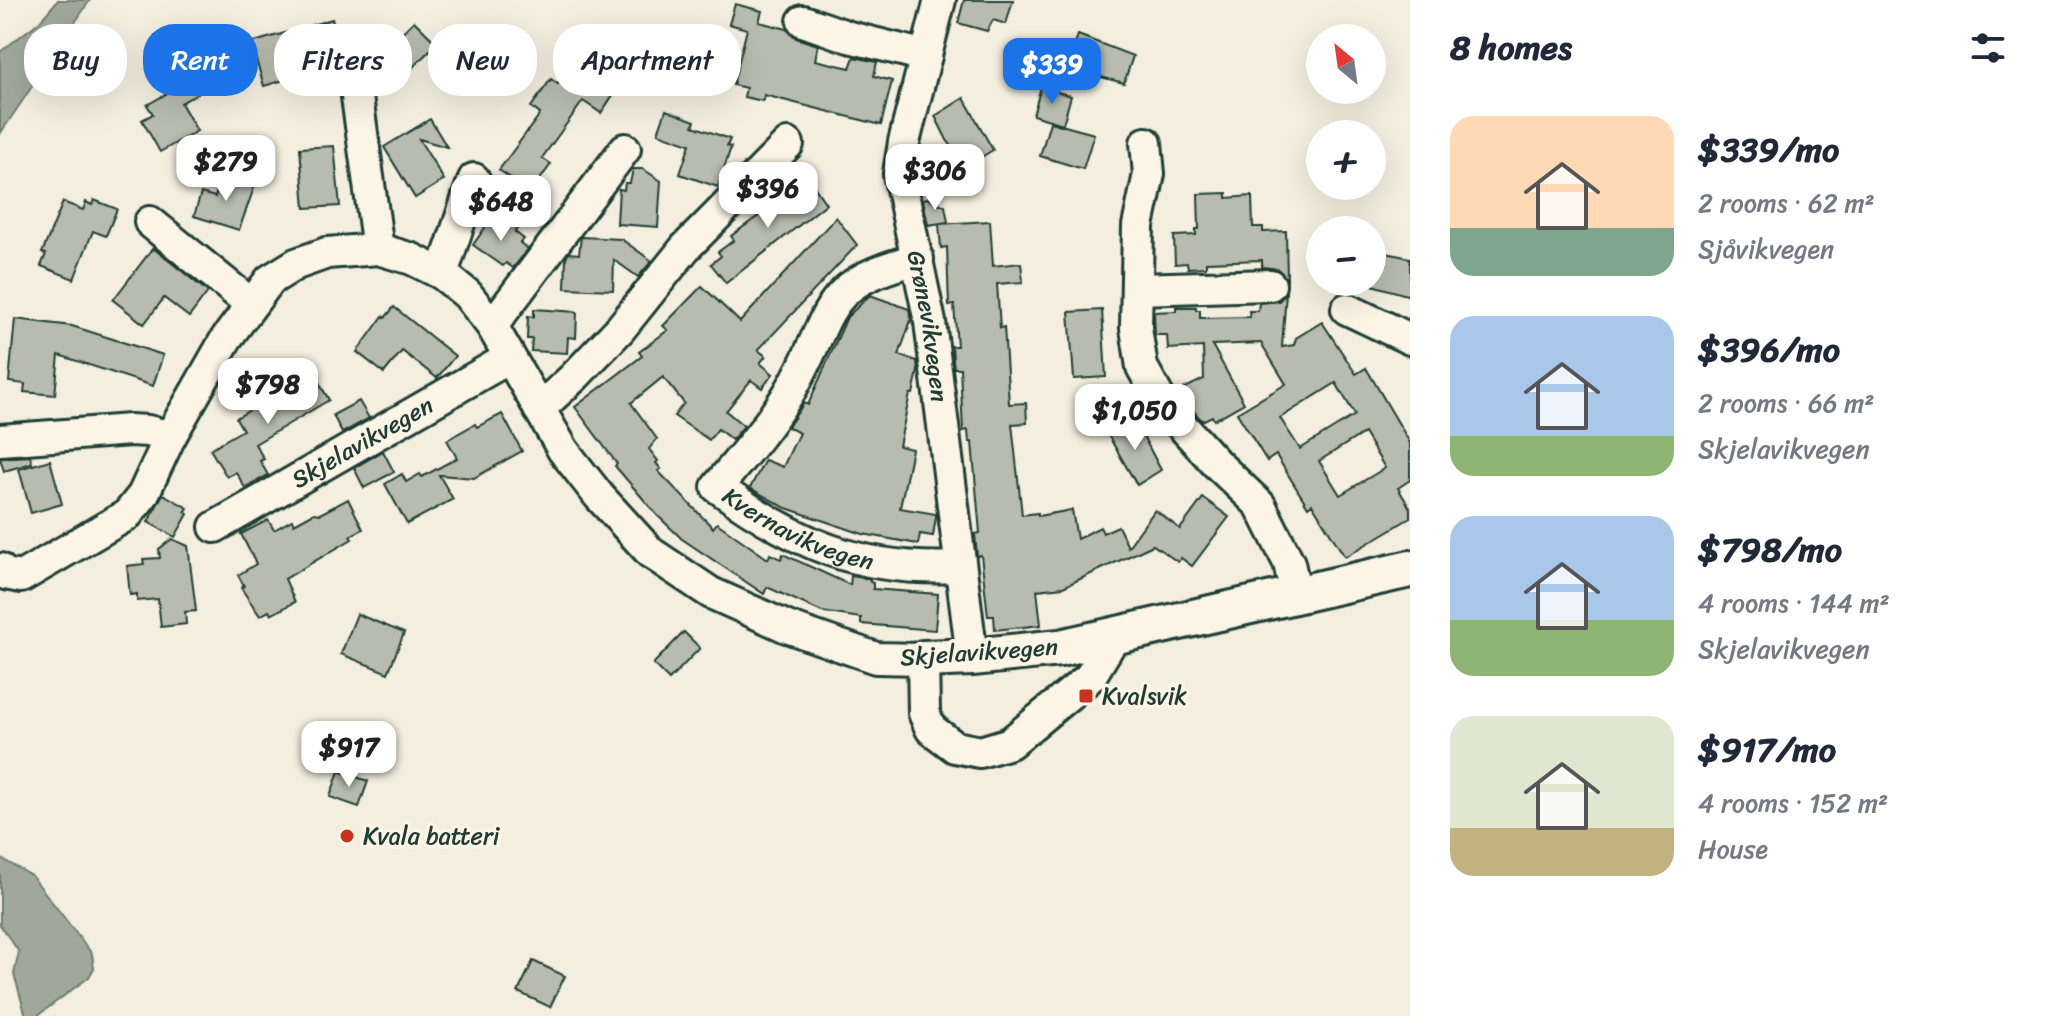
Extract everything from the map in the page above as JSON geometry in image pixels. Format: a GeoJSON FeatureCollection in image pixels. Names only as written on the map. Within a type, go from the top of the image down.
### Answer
{"type":"FeatureCollection","features":[{"type":"Feature","properties":{"kind":"main road","name":"Skjelavikvegen"},"geometry":{"type":"LineString","coordinates":[[923,659],[1060,648],[1410,569]]}},
{"type":"Feature","properties":{"kind":"street","name":"Grønevikvegen"},"geometry":{"type":"LineString","coordinates":[[940,0],[904,142],[899,174],[930,322],[972,657]]}},
{"type":"Feature","properties":{"kind":"street"},"geometry":{"type":"LineString","coordinates":[[803,21],[849,37],[926,56]]}},
{"type":"Feature","properties":{"kind":"street"},"geometry":{"type":"LineString","coordinates":[[357,97],[378,249]]}},
{"type":"Feature","properties":{"kind":"street"},"geometry":{"type":"LineString","coordinates":[[1146,143],[1149,174],[1138,226],[1136,328],[1142,367],[1163,405],[1260,505],[1289,563],[1296,595]]}},
{"type":"Feature","properties":{"kind":"street"},"geometry":{"type":"LineString","coordinates":[[539,409],[602,348],[685,248],[788,144]]}},
{"type":"Feature","properties":{"kind":"street"},"geometry":{"type":"LineString","coordinates":[[492,326],[625,149]]}},
{"type":"Feature","properties":{"kind":"street"},"geometry":{"type":"LineString","coordinates":[[442,274],[474,179]]}},
{"type":"Feature","properties":{"kind":"street"},"geometry":{"type":"LineString","coordinates":[[150,222],[251,304]]}},
{"type":"Feature","properties":{"kind":"street","name":"Skjelavikvegen"},"geometry":{"type":"LineString","coordinates":[[0,569],[5,574],[21,577],[127,515],[143,495],[170,437],[226,339],[270,280],[296,264],[327,253],[378,249],[412,259],[442,274],[467,294],[492,326],[563,450],[599,496],[651,553],[711,593],[787,627],[876,658],[923,659]]}},
{"type":"Feature","properties":{"kind":"street","name":"Kvernavikvegen"},"geometry":{"type":"LineString","coordinates":[[918,259],[890,266],[858,280],[837,297],[822,321],[789,393],[758,438],[717,487],[792,536],[826,549],[900,566],[959,567]]}},
{"type":"Feature","properties":{"kind":"street"},"geometry":{"type":"LineString","coordinates":[[1137,289],[1270,285]]}},
{"type":"Feature","properties":{"kind":"street"},"geometry":{"type":"LineString","coordinates":[[1347,309],[1410,339]]}},
{"type":"Feature","properties":{"kind":"street","name":"Skjelavikvegen"},"geometry":{"type":"LineString","coordinates":[[215,527],[509,358]]}},
{"type":"Feature","properties":{"kind":"street"},"geometry":{"type":"LineString","coordinates":[[13,438],[130,430],[170,437]]}},
{"type":"Feature","properties":{"kind":"street"},"geometry":{"type":"LineString","coordinates":[[923,659],[924,713],[931,729],[955,747],[980,752],[1010,743],[1080,687],[1090,677],[1116,634]]}},
{"type":"Feature","properties":{"kind":"shaded area"},"geometry":{"type":"Polygon","coordinates":[[[58,0],[90,0],[74,24],[36,24],[58,0]]]}},
{"type":"Feature","properties":{"kind":"shaded area"},"geometry":{"type":"Polygon","coordinates":[[[24,34],[26,96],[0,134],[0,52],[24,34]]]}},
{"type":"Feature","properties":{"kind":"shaded area"},"geometry":{"type":"Polygon","coordinates":[[[0,858],[32,876],[92,954],[94,968],[89,977],[37,1016],[26,1016],[14,974],[19,952],[0,925],[0,858]]]}},
{"type":"Feature","properties":{"kind":"building"},"geometry":{"type":"Polygon","coordinates":[[[964,0],[1013,0],[1006,24],[993,20],[987,31],[958,23],[964,0]]]}},
{"type":"Feature","properties":{"kind":"building"},"geometry":{"type":"Polygon","coordinates":[[[735,4],[762,11],[759,22],[787,29],[796,38],[818,45],[815,60],[850,68],[854,57],[877,62],[874,76],[892,81],[881,125],[764,95],[763,101],[744,97],[746,88],[741,87],[741,53],[747,29],[741,27],[741,24],[729,24],[735,4]]]}},
{"type":"Feature","properties":{"kind":"building"},"geometry":{"type":"Polygon","coordinates":[[[332,19],[333,24],[315,24],[332,19]]]}},
{"type":"Feature","properties":{"kind":"building"},"geometry":{"type":"Polygon","coordinates":[[[414,21],[428,35],[428,52],[412,68],[412,24],[414,21]]]}},
{"type":"Feature","properties":{"kind":"building"},"geometry":{"type":"Polygon","coordinates":[[[1078,35],[1133,56],[1124,83],[1093,75],[1093,78],[1066,69],[1078,35]]]}},
{"type":"Feature","properties":{"kind":"building"},"geometry":{"type":"Polygon","coordinates":[[[274,36],[274,83],[264,86],[258,66],[258,41],[274,36]]]}},
{"type":"Feature","properties":{"kind":"building"},"geometry":{"type":"Polygon","coordinates":[[[551,79],[553,96],[612,96],[601,113],[583,101],[542,158],[551,164],[531,192],[499,170],[540,114],[531,107],[551,79]]]}},
{"type":"Feature","properties":{"kind":"building"},"geometry":{"type":"Polygon","coordinates":[[[1041,87],[1071,96],[1063,124],[1033,115],[1041,87]]]}},
{"type":"Feature","properties":{"kind":"building"},"geometry":{"type":"Polygon","coordinates":[[[163,96],[193,96],[181,103],[197,131],[160,152],[142,120],[153,114],[147,105],[163,96]]]}},
{"type":"Feature","properties":{"kind":"building"},"geometry":{"type":"Polygon","coordinates":[[[964,98],[993,150],[968,165],[959,150],[956,152],[947,140],[935,116],[964,98]]]}},
{"type":"Feature","properties":{"kind":"building"},"geometry":{"type":"Polygon","coordinates":[[[666,110],[695,121],[693,126],[730,139],[727,146],[731,147],[718,187],[680,174],[690,144],[658,133],[666,110]]]}},
{"type":"Feature","properties":{"kind":"building"},"geometry":{"type":"Polygon","coordinates":[[[430,119],[447,147],[419,139],[444,180],[415,198],[384,147],[430,119]]]}},
{"type":"Feature","properties":{"kind":"building"},"geometry":{"type":"Polygon","coordinates":[[[1050,122],[1094,134],[1083,169],[1040,156],[1050,122]]]}},
{"type":"Feature","properties":{"kind":"building"},"geometry":{"type":"Polygon","coordinates":[[[334,146],[340,206],[305,208],[300,148],[334,146]]]}},
{"type":"Feature","properties":{"kind":"building"},"geometry":{"type":"Polygon","coordinates":[[[633,169],[643,169],[661,181],[658,227],[617,224],[619,189],[624,190],[625,183],[630,183],[633,169]]]}},
{"type":"Feature","properties":{"kind":"building"},"geometry":{"type":"Polygon","coordinates":[[[222,175],[255,185],[239,230],[194,216],[201,193],[215,197],[222,175]]]}},
{"type":"Feature","properties":{"kind":"building"},"geometry":{"type":"Polygon","coordinates":[[[809,179],[826,204],[726,283],[711,264],[721,256],[718,252],[734,240],[731,236],[809,179]]]}},
{"type":"Feature","properties":{"kind":"building"},"geometry":{"type":"Polygon","coordinates":[[[1227,193],[1227,198],[1252,196],[1253,227],[1263,227],[1263,232],[1286,231],[1287,280],[1278,269],[1262,267],[1262,260],[1206,262],[1206,267],[1188,268],[1187,263],[1175,264],[1174,236],[1196,235],[1196,229],[1199,229],[1198,194],[1227,193]]]}},
{"type":"Feature","properties":{"kind":"building"},"geometry":{"type":"Polygon","coordinates":[[[923,199],[945,206],[948,222],[928,225],[923,199]]]}},
{"type":"Feature","properties":{"kind":"building"},"geometry":{"type":"Polygon","coordinates":[[[94,200],[117,209],[106,236],[93,231],[74,279],[41,266],[46,254],[42,253],[63,202],[83,210],[86,202],[92,205],[94,200]]]}},
{"type":"Feature","properties":{"kind":"building"},"geometry":{"type":"Polygon","coordinates":[[[493,216],[499,221],[502,218],[517,229],[515,232],[524,239],[520,243],[528,249],[513,268],[506,263],[503,266],[473,245],[493,216]]]}},
{"type":"Feature","properties":{"kind":"building"},"geometry":{"type":"Polygon","coordinates":[[[836,217],[857,245],[758,350],[766,356],[760,363],[773,374],[762,388],[751,380],[726,411],[744,426],[732,440],[718,429],[709,440],[674,416],[684,403],[663,377],[631,403],[657,439],[649,449],[658,461],[656,463],[661,469],[658,471],[713,528],[717,523],[768,559],[770,554],[781,559],[783,554],[850,585],[851,576],[870,579],[873,589],[938,594],[935,630],[861,624],[861,618],[822,612],[767,587],[764,594],[682,539],[657,515],[615,466],[617,464],[575,407],[642,356],[639,352],[668,330],[663,326],[702,286],[740,322],[836,217]]]}},
{"type":"Feature","properties":{"kind":"building"},"geometry":{"type":"Polygon","coordinates":[[[990,221],[993,266],[1021,263],[1023,282],[997,284],[1000,328],[1004,327],[1009,404],[1026,403],[1027,423],[1012,424],[1022,515],[1038,513],[1038,516],[1072,510],[1077,539],[1100,527],[1103,533],[1118,526],[1128,547],[1155,510],[1180,529],[1203,498],[1229,517],[1192,566],[1181,558],[1178,562],[1153,545],[1063,587],[1037,590],[1041,625],[995,630],[994,616],[988,616],[981,555],[977,556],[975,534],[980,533],[972,442],[969,442],[968,430],[963,431],[960,368],[954,368],[952,346],[957,346],[954,305],[949,306],[947,247],[941,248],[939,224],[990,221]]]}},
{"type":"Feature","properties":{"kind":"building"},"geometry":{"type":"Polygon","coordinates":[[[581,237],[621,239],[652,261],[638,277],[614,260],[613,290],[565,288],[566,257],[569,253],[579,254],[581,237]]]}},
{"type":"Feature","properties":{"kind":"building"},"geometry":{"type":"Polygon","coordinates":[[[153,248],[208,292],[189,317],[164,298],[144,324],[113,300],[153,248]]]}},
{"type":"Feature","properties":{"kind":"building"},"geometry":{"type":"Polygon","coordinates":[[[1386,253],[1410,258],[1410,296],[1386,289],[1386,253]]]}},
{"type":"Feature","properties":{"kind":"building"},"geometry":{"type":"Polygon","coordinates":[[[1286,293],[1282,347],[1294,345],[1296,338],[1322,322],[1356,374],[1366,368],[1410,443],[1410,480],[1398,488],[1410,508],[1410,518],[1345,557],[1312,504],[1308,507],[1276,455],[1267,461],[1237,413],[1286,384],[1261,343],[1212,345],[1244,403],[1214,420],[1212,416],[1202,421],[1177,392],[1204,379],[1203,347],[1168,349],[1167,335],[1155,335],[1154,312],[1196,307],[1200,310],[1200,318],[1250,317],[1249,311],[1258,311],[1259,303],[1279,301],[1286,293]],[[1336,383],[1280,418],[1300,449],[1355,415],[1336,383]],[[1364,433],[1319,461],[1340,495],[1385,468],[1364,433]]]}},
{"type":"Feature","properties":{"kind":"building"},"geometry":{"type":"Polygon","coordinates":[[[870,295],[909,309],[911,320],[899,355],[917,361],[918,371],[899,446],[912,449],[900,508],[936,514],[933,536],[920,534],[918,544],[863,534],[786,508],[750,488],[765,460],[783,467],[799,433],[788,427],[804,403],[808,405],[847,317],[870,295]]]}},
{"type":"Feature","properties":{"kind":"building"},"geometry":{"type":"Polygon","coordinates":[[[394,307],[455,356],[437,378],[402,351],[384,373],[357,352],[383,316],[385,318],[394,307]]]}},
{"type":"Feature","properties":{"kind":"building"},"geometry":{"type":"Polygon","coordinates":[[[534,309],[577,312],[576,338],[568,337],[567,353],[531,351],[532,339],[527,339],[528,316],[534,317],[534,309]]]}},
{"type":"Feature","properties":{"kind":"building"},"geometry":{"type":"Polygon","coordinates":[[[1102,310],[1106,377],[1074,379],[1069,312],[1102,310]]]}},
{"type":"Feature","properties":{"kind":"building"},"geometry":{"type":"Polygon","coordinates":[[[15,319],[72,326],[163,355],[153,386],[59,355],[55,395],[24,392],[25,384],[9,382],[15,319]]]}},
{"type":"Feature","properties":{"kind":"building"},"geometry":{"type":"Polygon","coordinates":[[[310,367],[329,400],[255,444],[264,459],[260,461],[268,475],[245,488],[236,472],[227,477],[210,449],[243,430],[236,418],[280,393],[276,386],[310,367]]]}},
{"type":"Feature","properties":{"kind":"building"},"geometry":{"type":"Polygon","coordinates":[[[359,401],[369,418],[342,433],[333,415],[359,401]]]}},
{"type":"Feature","properties":{"kind":"building"},"geometry":{"type":"Polygon","coordinates":[[[502,414],[522,451],[474,478],[439,475],[453,499],[407,524],[385,484],[402,474],[406,482],[420,474],[422,477],[457,458],[447,440],[475,424],[477,427],[502,414]]]}},
{"type":"Feature","properties":{"kind":"building"},"geometry":{"type":"Polygon","coordinates":[[[1134,419],[1161,470],[1137,485],[1108,435],[1134,419]]]}},
{"type":"Feature","properties":{"kind":"building"},"geometry":{"type":"Polygon","coordinates":[[[383,451],[394,472],[364,488],[354,468],[383,451]]]}},
{"type":"Feature","properties":{"kind":"building"},"geometry":{"type":"Polygon","coordinates":[[[30,456],[32,463],[4,471],[0,458],[30,456]]]}},
{"type":"Feature","properties":{"kind":"building"},"geometry":{"type":"Polygon","coordinates":[[[50,460],[62,504],[31,513],[19,469],[50,460]]]}},
{"type":"Feature","properties":{"kind":"building"},"geometry":{"type":"Polygon","coordinates":[[[163,494],[188,508],[185,512],[188,514],[175,537],[148,522],[163,494]]]}},
{"type":"Feature","properties":{"kind":"building"},"geometry":{"type":"Polygon","coordinates":[[[348,499],[363,529],[350,536],[352,539],[285,579],[295,602],[271,615],[269,611],[260,616],[241,588],[244,586],[238,575],[256,564],[241,534],[268,520],[274,530],[292,520],[294,524],[348,499]]]}},
{"type":"Feature","properties":{"kind":"building"},"geometry":{"type":"Polygon","coordinates":[[[172,539],[188,546],[196,611],[185,612],[186,624],[161,627],[158,599],[137,601],[137,594],[130,595],[127,566],[144,564],[143,559],[160,558],[159,549],[172,539]]]}},
{"type":"Feature","properties":{"kind":"building"},"geometry":{"type":"Polygon","coordinates":[[[357,614],[404,633],[388,673],[341,654],[357,614]]]}},
{"type":"Feature","properties":{"kind":"building"},"geometry":{"type":"Polygon","coordinates":[[[684,632],[700,648],[669,680],[653,664],[684,632]]]}},
{"type":"Feature","properties":{"kind":"building"},"geometry":{"type":"Polygon","coordinates":[[[339,771],[368,781],[359,807],[330,797],[339,771]]]}},
{"type":"Feature","properties":{"kind":"building"},"geometry":{"type":"Polygon","coordinates":[[[533,961],[565,976],[550,1007],[518,992],[533,961]]]}},
{"type":"Feature","properties":{"kind":"place","name":"Kvalsvik"},"geometry":{"type":"Point","coordinates":[1086,696]}},
{"type":"Feature","properties":{"kind":"place","name":"Kvala batteri"},"geometry":{"type":"Point","coordinates":[347,836]}}]}
